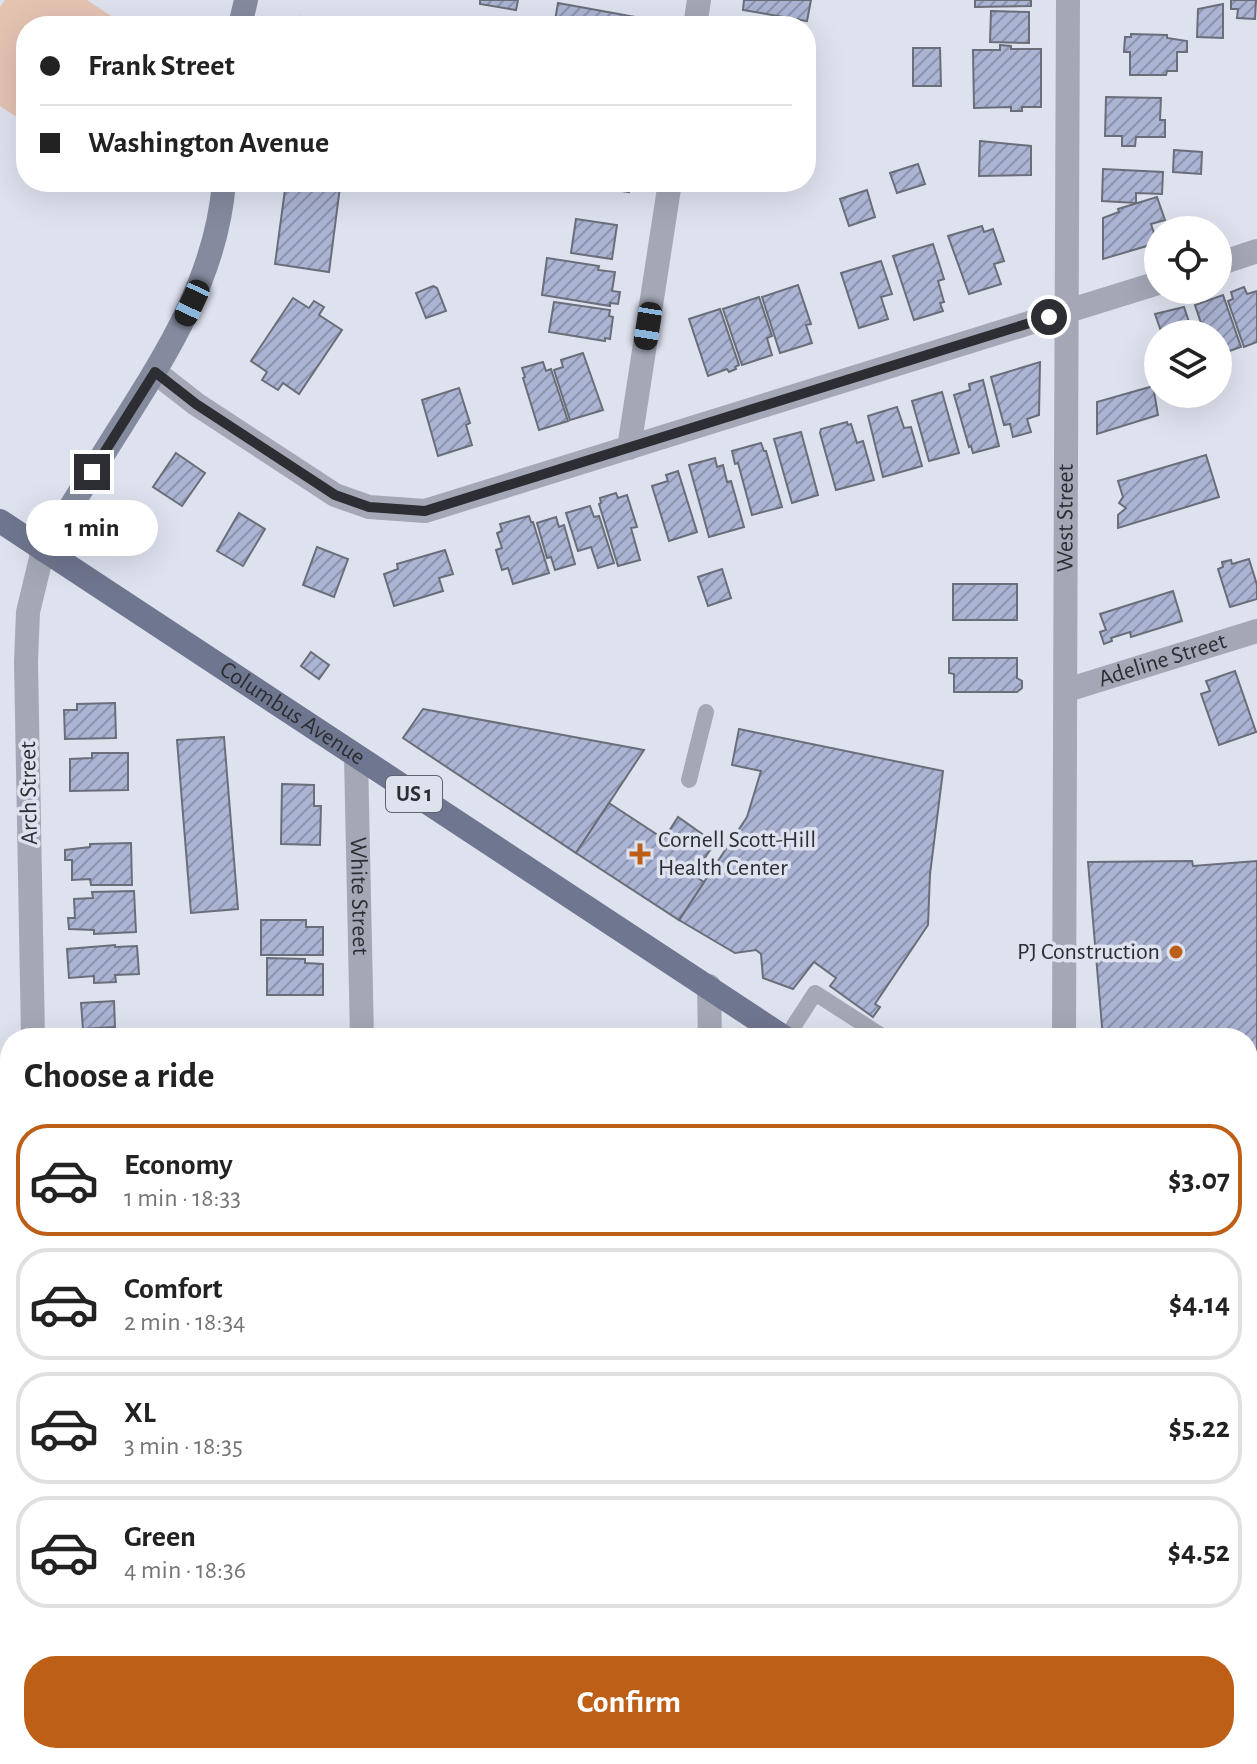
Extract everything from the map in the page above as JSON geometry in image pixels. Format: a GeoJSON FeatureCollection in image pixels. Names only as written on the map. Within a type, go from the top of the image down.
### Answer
{"type":"FeatureCollection","features":[{"type":"Feature","properties":{"kind":"main road"},"geometry":{"type":"LineString","coordinates":[[43,550],[182,326],[203,281],[216,238],[223,192]]}},
{"type":"Feature","properties":{"kind":"main road","name":"Columbus Avenue"},"geometry":{"type":"LineString","coordinates":[[0,521],[770,1028]]}},
{"type":"Feature","properties":{"kind":"street","name":"West Street"},"geometry":{"type":"LineString","coordinates":[[1064,1028],[1067,690],[1064,313],[1068,0]]}},
{"type":"Feature","properties":{"kind":"street"},"geometry":{"type":"LineString","coordinates":[[629,448],[668,192]]}},
{"type":"Feature","properties":{"kind":"street"},"geometry":{"type":"LineString","coordinates":[[1232,259],[1257,251]]}},
{"type":"Feature","properties":{"kind":"street"},"geometry":{"type":"LineString","coordinates":[[155,372],[196,404],[335,495],[369,507],[425,511],[1144,287]]}},
{"type":"Feature","properties":{"kind":"street","name":"Arch Street"},"geometry":{"type":"LineString","coordinates":[[33,1028],[26,662],[28,612],[43,550]]}},
{"type":"Feature","properties":{"kind":"street","name":"Adeline Street"},"geometry":{"type":"LineString","coordinates":[[1067,690],[1257,631]]}},
{"type":"Feature","properties":{"kind":"street","name":"White Street"},"geometry":{"type":"LineString","coordinates":[[356,756],[362,1028]]}},
{"type":"Feature","properties":{"kind":"street"},"geometry":{"type":"LineString","coordinates":[[709,986],[710,1028]]}},
{"type":"Feature","properties":{"kind":"lane"},"geometry":{"type":"LineString","coordinates":[[689,780],[706,712]]}},
{"type":"Feature","properties":{"kind":"lane"},"geometry":{"type":"LineString","coordinates":[[792,1028],[815,993],[869,1028]]}},
{"type":"Feature","properties":{"kind":"shaded area"},"geometry":{"type":"Polygon","coordinates":[[[5,0],[87,0],[111,16],[16,16],[16,116],[0,106],[0,7],[5,0]]]}},
{"type":"Feature","properties":{"kind":"building"},"geometry":{"type":"Polygon","coordinates":[[[480,0],[518,0],[516,10],[480,4],[480,0]]]}},
{"type":"Feature","properties":{"kind":"building"},"geometry":{"type":"Polygon","coordinates":[[[744,0],[811,0],[808,16],[778,16],[743,10],[744,0]]]}},
{"type":"Feature","properties":{"kind":"building"},"geometry":{"type":"Polygon","coordinates":[[[975,0],[1031,0],[1031,6],[975,7],[975,0]]]}},
{"type":"Feature","properties":{"kind":"building"},"geometry":{"type":"Polygon","coordinates":[[[1231,0],[1256,0],[1255,19],[1237,18],[1238,9],[1231,9],[1231,0]]]}},
{"type":"Feature","properties":{"kind":"building"},"geometry":{"type":"Polygon","coordinates":[[[558,3],[630,16],[556,16],[558,3]]]}},
{"type":"Feature","properties":{"kind":"building"},"geometry":{"type":"Polygon","coordinates":[[[1223,4],[1223,38],[1197,37],[1198,9],[1223,4]]]}},
{"type":"Feature","properties":{"kind":"building"},"geometry":{"type":"Polygon","coordinates":[[[991,11],[1029,12],[1029,43],[990,42],[991,11]]]}},
{"type":"Feature","properties":{"kind":"building"},"geometry":{"type":"Polygon","coordinates":[[[1131,34],[1167,35],[1167,38],[1187,41],[1187,52],[1177,52],[1177,71],[1167,71],[1166,75],[1130,75],[1130,52],[1124,52],[1125,37],[1131,37],[1131,34]]]}},
{"type":"Feature","properties":{"kind":"building"},"geometry":{"type":"Polygon","coordinates":[[[1000,45],[1011,46],[1011,49],[1041,49],[1041,107],[1022,107],[1022,111],[1011,111],[1011,107],[974,108],[973,50],[1000,50],[1000,45]]]}},
{"type":"Feature","properties":{"kind":"building"},"geometry":{"type":"Polygon","coordinates":[[[913,48],[940,48],[941,86],[913,86],[913,48]]]}},
{"type":"Feature","properties":{"kind":"building"},"geometry":{"type":"Polygon","coordinates":[[[1106,97],[1161,98],[1160,120],[1165,120],[1165,137],[1136,137],[1135,146],[1122,146],[1122,136],[1105,136],[1106,97]]]}},
{"type":"Feature","properties":{"kind":"building"},"geometry":{"type":"Polygon","coordinates":[[[980,141],[1031,146],[1031,175],[979,176],[980,141]]]}},
{"type":"Feature","properties":{"kind":"building"},"geometry":{"type":"Polygon","coordinates":[[[1174,150],[1202,152],[1201,174],[1173,172],[1174,150]]]}},
{"type":"Feature","properties":{"kind":"building"},"geometry":{"type":"Polygon","coordinates":[[[918,164],[925,184],[897,193],[890,173],[918,164]]]}},
{"type":"Feature","properties":{"kind":"building"},"geometry":{"type":"Polygon","coordinates":[[[1103,169],[1163,172],[1162,194],[1136,193],[1136,203],[1102,201],[1103,169]]]}},
{"type":"Feature","properties":{"kind":"building"},"geometry":{"type":"Polygon","coordinates":[[[867,190],[875,217],[849,226],[840,199],[867,190]]]}},
{"type":"Feature","properties":{"kind":"building"},"geometry":{"type":"Polygon","coordinates":[[[285,192],[339,192],[329,272],[275,264],[285,192]]]}},
{"type":"Feature","properties":{"kind":"building"},"geometry":{"type":"Polygon","coordinates":[[[1157,197],[1164,216],[1144,216],[1144,247],[1103,259],[1103,218],[1119,212],[1118,209],[1157,197]]]}},
{"type":"Feature","properties":{"kind":"building"},"geometry":{"type":"Polygon","coordinates":[[[576,219],[617,225],[612,259],[571,253],[576,219]]]}},
{"type":"Feature","properties":{"kind":"building"},"geometry":{"type":"Polygon","coordinates":[[[982,226],[984,232],[993,229],[1004,261],[994,264],[1001,284],[969,294],[948,236],[982,226]]]}},
{"type":"Feature","properties":{"kind":"building"},"geometry":{"type":"Polygon","coordinates":[[[933,244],[944,279],[938,281],[944,302],[940,303],[943,311],[914,320],[893,256],[933,244]]]}},
{"type":"Feature","properties":{"kind":"building"},"geometry":{"type":"Polygon","coordinates":[[[547,258],[599,266],[598,270],[615,272],[612,291],[620,292],[618,304],[610,303],[610,306],[542,295],[547,258]]]}},
{"type":"Feature","properties":{"kind":"building"},"geometry":{"type":"Polygon","coordinates":[[[881,261],[892,294],[881,297],[888,319],[859,328],[841,273],[881,261]]]}},
{"type":"Feature","properties":{"kind":"building"},"geometry":{"type":"Polygon","coordinates":[[[798,285],[811,324],[806,325],[812,343],[780,353],[762,297],[798,285]]]}},
{"type":"Feature","properties":{"kind":"building"},"geometry":{"type":"Polygon","coordinates":[[[433,286],[437,288],[446,311],[426,318],[416,293],[433,286]]]}},
{"type":"Feature","properties":{"kind":"building"},"geometry":{"type":"Polygon","coordinates":[[[1244,287],[1247,294],[1257,291],[1257,342],[1244,347],[1229,304],[1232,304],[1232,292],[1244,287]]]}},
{"type":"Feature","properties":{"kind":"building"},"geometry":{"type":"Polygon","coordinates":[[[759,297],[772,336],[767,338],[772,355],[742,365],[723,309],[759,297]]]}},
{"type":"Feature","properties":{"kind":"building"},"geometry":{"type":"Polygon","coordinates":[[[293,298],[309,308],[314,301],[324,307],[319,315],[342,330],[299,394],[283,383],[278,390],[262,380],[267,372],[251,361],[293,298]]]}},
{"type":"Feature","properties":{"kind":"building"},"geometry":{"type":"Polygon","coordinates":[[[554,302],[610,310],[609,316],[613,317],[610,339],[605,338],[605,341],[549,332],[554,302]]]}},
{"type":"Feature","properties":{"kind":"building"},"geometry":{"type":"Polygon","coordinates":[[[1226,304],[1232,320],[1200,320],[1195,305],[1226,304]]]}},
{"type":"Feature","properties":{"kind":"building"},"geometry":{"type":"Polygon","coordinates":[[[1184,307],[1188,320],[1157,320],[1155,314],[1184,307]]]}},
{"type":"Feature","properties":{"kind":"building"},"geometry":{"type":"Polygon","coordinates":[[[720,309],[739,365],[729,372],[727,369],[708,376],[689,319],[720,309]]]}},
{"type":"Feature","properties":{"kind":"building"},"geometry":{"type":"Polygon","coordinates":[[[1232,321],[1241,347],[1232,350],[1232,321]]]}},
{"type":"Feature","properties":{"kind":"building"},"geometry":{"type":"Polygon","coordinates":[[[583,353],[603,410],[570,420],[554,370],[563,367],[561,360],[583,353]]]}},
{"type":"Feature","properties":{"kind":"building"},"geometry":{"type":"Polygon","coordinates":[[[543,362],[546,371],[551,369],[568,421],[539,430],[522,368],[543,362]]]}},
{"type":"Feature","properties":{"kind":"building"},"geometry":{"type":"Polygon","coordinates":[[[1040,362],[1039,415],[1027,419],[1031,432],[1013,437],[1010,424],[1004,425],[991,377],[1040,362]]]}},
{"type":"Feature","properties":{"kind":"building"},"geometry":{"type":"Polygon","coordinates":[[[983,380],[999,446],[973,453],[954,395],[970,390],[969,384],[983,380]]]}},
{"type":"Feature","properties":{"kind":"building"},"geometry":{"type":"Polygon","coordinates":[[[459,388],[470,423],[466,425],[472,445],[438,456],[422,400],[459,388]]]}},
{"type":"Feature","properties":{"kind":"building"},"geometry":{"type":"Polygon","coordinates":[[[1144,389],[1144,408],[1157,408],[1158,415],[1097,434],[1097,402],[1144,389]]]}},
{"type":"Feature","properties":{"kind":"building"},"geometry":{"type":"Polygon","coordinates":[[[942,392],[959,453],[929,461],[912,401],[942,392]]]}},
{"type":"Feature","properties":{"kind":"building"},"geometry":{"type":"Polygon","coordinates":[[[897,407],[904,428],[911,427],[922,466],[883,477],[868,416],[897,407]]]}},
{"type":"Feature","properties":{"kind":"building"},"geometry":{"type":"Polygon","coordinates":[[[847,422],[851,424],[857,443],[863,441],[874,480],[836,490],[820,433],[821,429],[847,422]]]}},
{"type":"Feature","properties":{"kind":"building"},"geometry":{"type":"Polygon","coordinates":[[[801,432],[818,495],[792,503],[774,439],[801,432]]]}},
{"type":"Feature","properties":{"kind":"building"},"geometry":{"type":"Polygon","coordinates":[[[761,443],[782,507],[752,515],[732,451],[761,443]]]}},
{"type":"Feature","properties":{"kind":"building"},"geometry":{"type":"Polygon","coordinates":[[[176,453],[205,473],[182,506],[153,487],[176,453]]]}},
{"type":"Feature","properties":{"kind":"building"},"geometry":{"type":"Polygon","coordinates":[[[1206,455],[1219,497],[1118,528],[1118,515],[1126,508],[1119,503],[1123,497],[1118,481],[1206,455]]]}},
{"type":"Feature","properties":{"kind":"building"},"geometry":{"type":"Polygon","coordinates":[[[715,458],[717,467],[723,465],[727,482],[731,481],[744,527],[709,537],[689,465],[715,458]]]}},
{"type":"Feature","properties":{"kind":"building"},"geometry":{"type":"Polygon","coordinates":[[[678,471],[697,532],[669,541],[652,486],[668,481],[666,475],[678,471]]]}},
{"type":"Feature","properties":{"kind":"building"},"geometry":{"type":"Polygon","coordinates":[[[616,493],[618,498],[627,495],[637,527],[631,528],[640,560],[618,566],[599,504],[600,498],[616,493]]]}},
{"type":"Feature","properties":{"kind":"building"},"geometry":{"type":"Polygon","coordinates":[[[590,506],[594,517],[599,516],[614,563],[598,568],[591,547],[578,551],[566,513],[590,506]]]}},
{"type":"Feature","properties":{"kind":"building"},"geometry":{"type":"Polygon","coordinates":[[[239,513],[265,529],[243,566],[217,551],[239,513]]]}},
{"type":"Feature","properties":{"kind":"building"},"geometry":{"type":"Polygon","coordinates":[[[529,516],[549,573],[513,584],[508,568],[502,570],[496,550],[502,548],[497,533],[502,531],[500,524],[529,516]]]}},
{"type":"Feature","properties":{"kind":"building"},"geometry":{"type":"Polygon","coordinates":[[[556,517],[559,527],[564,525],[575,564],[555,570],[551,557],[547,558],[537,523],[556,517]]]}},
{"type":"Feature","properties":{"kind":"building"},"geometry":{"type":"Polygon","coordinates":[[[105,519],[117,527],[108,540],[97,533],[105,519]]]}},
{"type":"Feature","properties":{"kind":"building"},"geometry":{"type":"Polygon","coordinates":[[[317,547],[348,559],[334,597],[303,585],[317,547]]]}},
{"type":"Feature","properties":{"kind":"building"},"geometry":{"type":"Polygon","coordinates":[[[445,550],[453,574],[439,578],[443,591],[394,606],[384,574],[398,569],[397,564],[445,550]]]}},
{"type":"Feature","properties":{"kind":"building"},"geometry":{"type":"Polygon","coordinates":[[[1249,559],[1257,585],[1257,599],[1230,607],[1218,569],[1223,567],[1222,562],[1231,560],[1232,564],[1249,559]]]}},
{"type":"Feature","properties":{"kind":"building"},"geometry":{"type":"Polygon","coordinates":[[[722,569],[731,598],[708,606],[698,577],[722,569]]]}},
{"type":"Feature","properties":{"kind":"building"},"geometry":{"type":"Polygon","coordinates":[[[953,584],[1017,584],[1017,620],[953,620],[953,584]]]}},
{"type":"Feature","properties":{"kind":"building"},"geometry":{"type":"Polygon","coordinates":[[[1173,591],[1182,621],[1131,637],[1130,632],[1111,638],[1112,641],[1104,644],[1100,632],[1106,630],[1100,614],[1173,591]]]}},
{"type":"Feature","properties":{"kind":"building"},"geometry":{"type":"Polygon","coordinates":[[[311,652],[329,665],[319,679],[301,666],[311,652]]]}},
{"type":"Feature","properties":{"kind":"building"},"geometry":{"type":"Polygon","coordinates":[[[949,658],[1017,658],[1017,678],[1022,681],[1022,688],[1017,692],[954,692],[954,674],[949,673],[949,658]]]}},
{"type":"Feature","properties":{"kind":"building"},"geometry":{"type":"Polygon","coordinates":[[[1235,671],[1256,732],[1219,745],[1201,694],[1210,691],[1206,681],[1235,671]]]}},
{"type":"Feature","properties":{"kind":"building"},"geometry":{"type":"Polygon","coordinates":[[[115,703],[116,738],[65,739],[64,710],[77,710],[77,704],[115,703]]]}},
{"type":"Feature","properties":{"kind":"building"},"geometry":{"type":"Polygon","coordinates":[[[423,709],[644,750],[576,853],[403,738],[423,709]]]}},
{"type":"Feature","properties":{"kind":"building"},"geometry":{"type":"Polygon","coordinates":[[[739,729],[943,771],[930,874],[928,925],[875,1004],[880,1007],[873,1017],[830,986],[836,978],[814,962],[793,989],[763,978],[761,954],[756,950],[735,953],[679,920],[747,817],[761,771],[732,765],[739,729]]]}},
{"type":"Feature","properties":{"kind":"building"},"geometry":{"type":"Polygon","coordinates":[[[224,737],[238,909],[191,913],[177,740],[224,737]]]}},
{"type":"Feature","properties":{"kind":"building"},"geometry":{"type":"Polygon","coordinates":[[[92,753],[128,753],[128,790],[70,791],[70,759],[92,758],[92,753]]]}},
{"type":"Feature","properties":{"kind":"building"},"geometry":{"type":"Polygon","coordinates":[[[282,784],[314,785],[314,806],[321,806],[320,845],[281,844],[282,784]]]}},
{"type":"Feature","properties":{"kind":"building"},"geometry":{"type":"Polygon","coordinates":[[[609,803],[664,839],[678,817],[715,843],[693,875],[704,882],[679,920],[576,853],[609,803]]]}},
{"type":"Feature","properties":{"kind":"building"},"geometry":{"type":"Polygon","coordinates":[[[131,843],[132,885],[91,885],[90,879],[72,880],[72,860],[65,860],[65,850],[90,847],[90,844],[131,843]]]}},
{"type":"Feature","properties":{"kind":"building","name":"PJ Construction"},"geometry":{"type":"Polygon","coordinates":[[[1192,861],[1193,866],[1257,861],[1257,1028],[1102,1028],[1088,862],[1192,861]]]}},
{"type":"Feature","properties":{"kind":"building"},"geometry":{"type":"Polygon","coordinates":[[[134,891],[136,932],[94,934],[94,930],[69,929],[68,918],[75,918],[74,899],[93,898],[92,892],[134,891]]]}},
{"type":"Feature","properties":{"kind":"building"},"geometry":{"type":"Polygon","coordinates":[[[261,920],[306,920],[306,927],[323,927],[323,955],[261,955],[261,920]]]}},
{"type":"Feature","properties":{"kind":"building"},"geometry":{"type":"Polygon","coordinates":[[[137,946],[139,974],[115,975],[116,982],[94,983],[94,976],[69,978],[67,949],[137,946]]]}},
{"type":"Feature","properties":{"kind":"building"},"geometry":{"type":"Polygon","coordinates":[[[267,958],[305,959],[305,963],[323,964],[323,995],[267,995],[267,958]]]}},
{"type":"Feature","properties":{"kind":"building"},"geometry":{"type":"Polygon","coordinates":[[[114,1001],[115,1027],[83,1028],[81,1003],[114,1001]]]}},
{"type":"Feature","properties":{"kind":"place","name":"Cornell Scott-Hill Health Center"},"geometry":{"type":"Point","coordinates":[640,854]}},
{"type":"Feature","properties":{"kind":"place","name":"PJ Construction"},"geometry":{"type":"Point","coordinates":[1176,952]}},
{"type":"Feature","properties":{"kind":"route"},"geometry":{"type":"LineString","coordinates":[[92,472],[155,372],[196,404],[335,495],[369,507],[425,511],[1049,317]]}}]}
